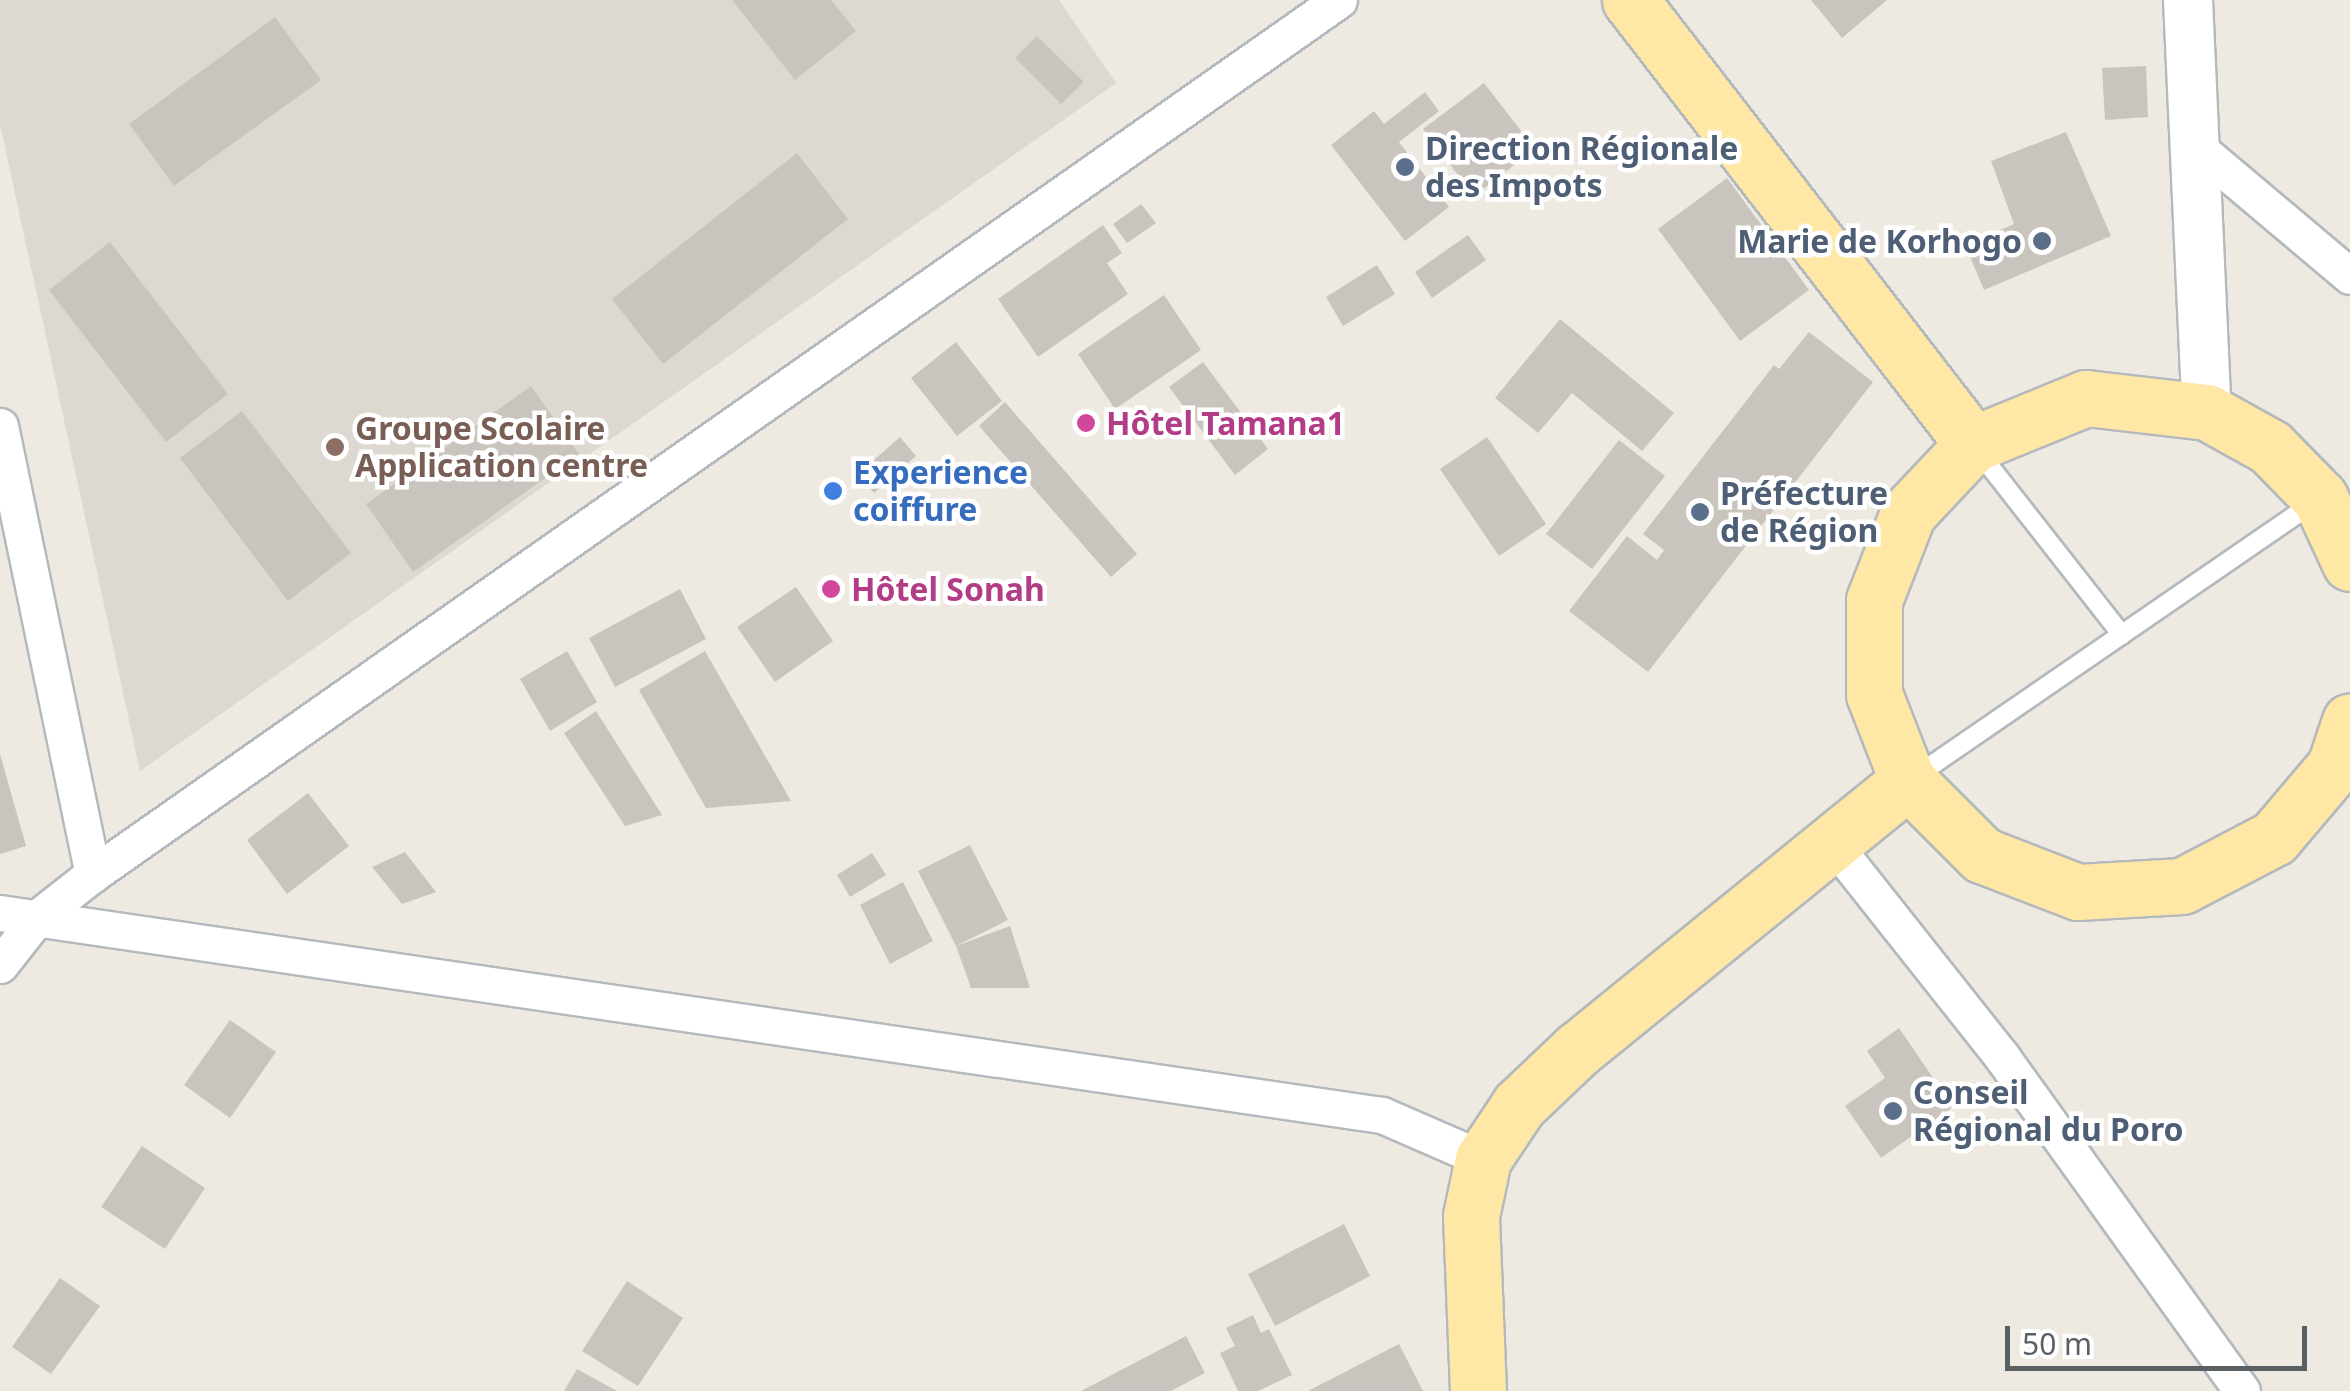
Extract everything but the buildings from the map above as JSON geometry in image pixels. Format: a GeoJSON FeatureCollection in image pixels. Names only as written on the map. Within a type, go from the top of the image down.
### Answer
{"type":"FeatureCollection","features":[{"type":"Feature","properties":{"kind":"main road"},"geometry":{"type":"LineString","coordinates":[[1630,0],[1973,444]]}},
{"type":"Feature","properties":{"kind":"main road"},"geometry":{"type":"LineString","coordinates":[[2350,563],[2335,488],[2270,447],[2207,412],[2086,398],[1973,444],[1908,513],[1874,600],[1874,694],[1908,781],[1982,855],[2078,892],[2182,886],[2274,838],[2335,766],[2350,721]]}},
{"type":"Feature","properties":{"kind":"main road"},"geometry":{"type":"LineString","coordinates":[[1478,1391],[1471,1216],[1484,1159],[1519,1106],[1577,1050],[1835,846],[1908,781]]}},
{"type":"Feature","properties":{"kind":"street"},"geometry":{"type":"LineString","coordinates":[[0,965],[36,918],[92,874],[1339,0]]}},
{"type":"Feature","properties":{"kind":"street"},"geometry":{"type":"LineString","coordinates":[[2188,0],[2199,150],[2207,412]]}},
{"type":"Feature","properties":{"kind":"street"},"geometry":{"type":"LineString","coordinates":[[2199,150],[2350,276]]}},
{"type":"Feature","properties":{"kind":"street"},"geometry":{"type":"LineString","coordinates":[[0,426],[92,874]]}},
{"type":"Feature","properties":{"kind":"street"},"geometry":{"type":"LineString","coordinates":[[1835,846],[2002,1057],[2242,1391]]}},
{"type":"Feature","properties":{"kind":"street"},"geometry":{"type":"LineString","coordinates":[[0,913],[1382,1115],[1484,1159]]}},
{"type":"Feature","properties":{"kind":"lane"},"geometry":{"type":"LineString","coordinates":[[1973,444],[2122,634]]}},
{"type":"Feature","properties":{"kind":"lane"},"geometry":{"type":"LineString","coordinates":[[1908,781],[2335,488]]}},
{"type":"Feature","properties":{"kind":"shaded area","name":"Groupe Scolaire Application centre"},"geometry":{"type":"Polygon","coordinates":[[[0,0],[1059,0],[1116,83],[140,771],[0,124],[0,0]]]}},
{"type":"Feature","properties":{"kind":"place","name":"Direction Régionale des Impots"},"geometry":{"type":"Point","coordinates":[1405,167]}},
{"type":"Feature","properties":{"kind":"place","name":"Marie de Korhogo"},"geometry":{"type":"Point","coordinates":[2042,241]}},
{"type":"Feature","properties":{"kind":"place","name":"Hôtel Tamana1"},"geometry":{"type":"Point","coordinates":[1086,423]}},
{"type":"Feature","properties":{"kind":"place","name":"Groupe Scolaire Application centre"},"geometry":{"type":"Point","coordinates":[335,447]}},
{"type":"Feature","properties":{"kind":"place","name":"Experience coiffure"},"geometry":{"type":"Point","coordinates":[833,491]}},
{"type":"Feature","properties":{"kind":"place","name":"Préfecture de Région"},"geometry":{"type":"Point","coordinates":[1700,512]}},
{"type":"Feature","properties":{"kind":"place","name":"Hôtel Sonah"},"geometry":{"type":"Point","coordinates":[831,589]}},
{"type":"Feature","properties":{"kind":"place","name":"Conseil Régional du Poro"},"geometry":{"type":"Point","coordinates":[1893,1111]}}]}
